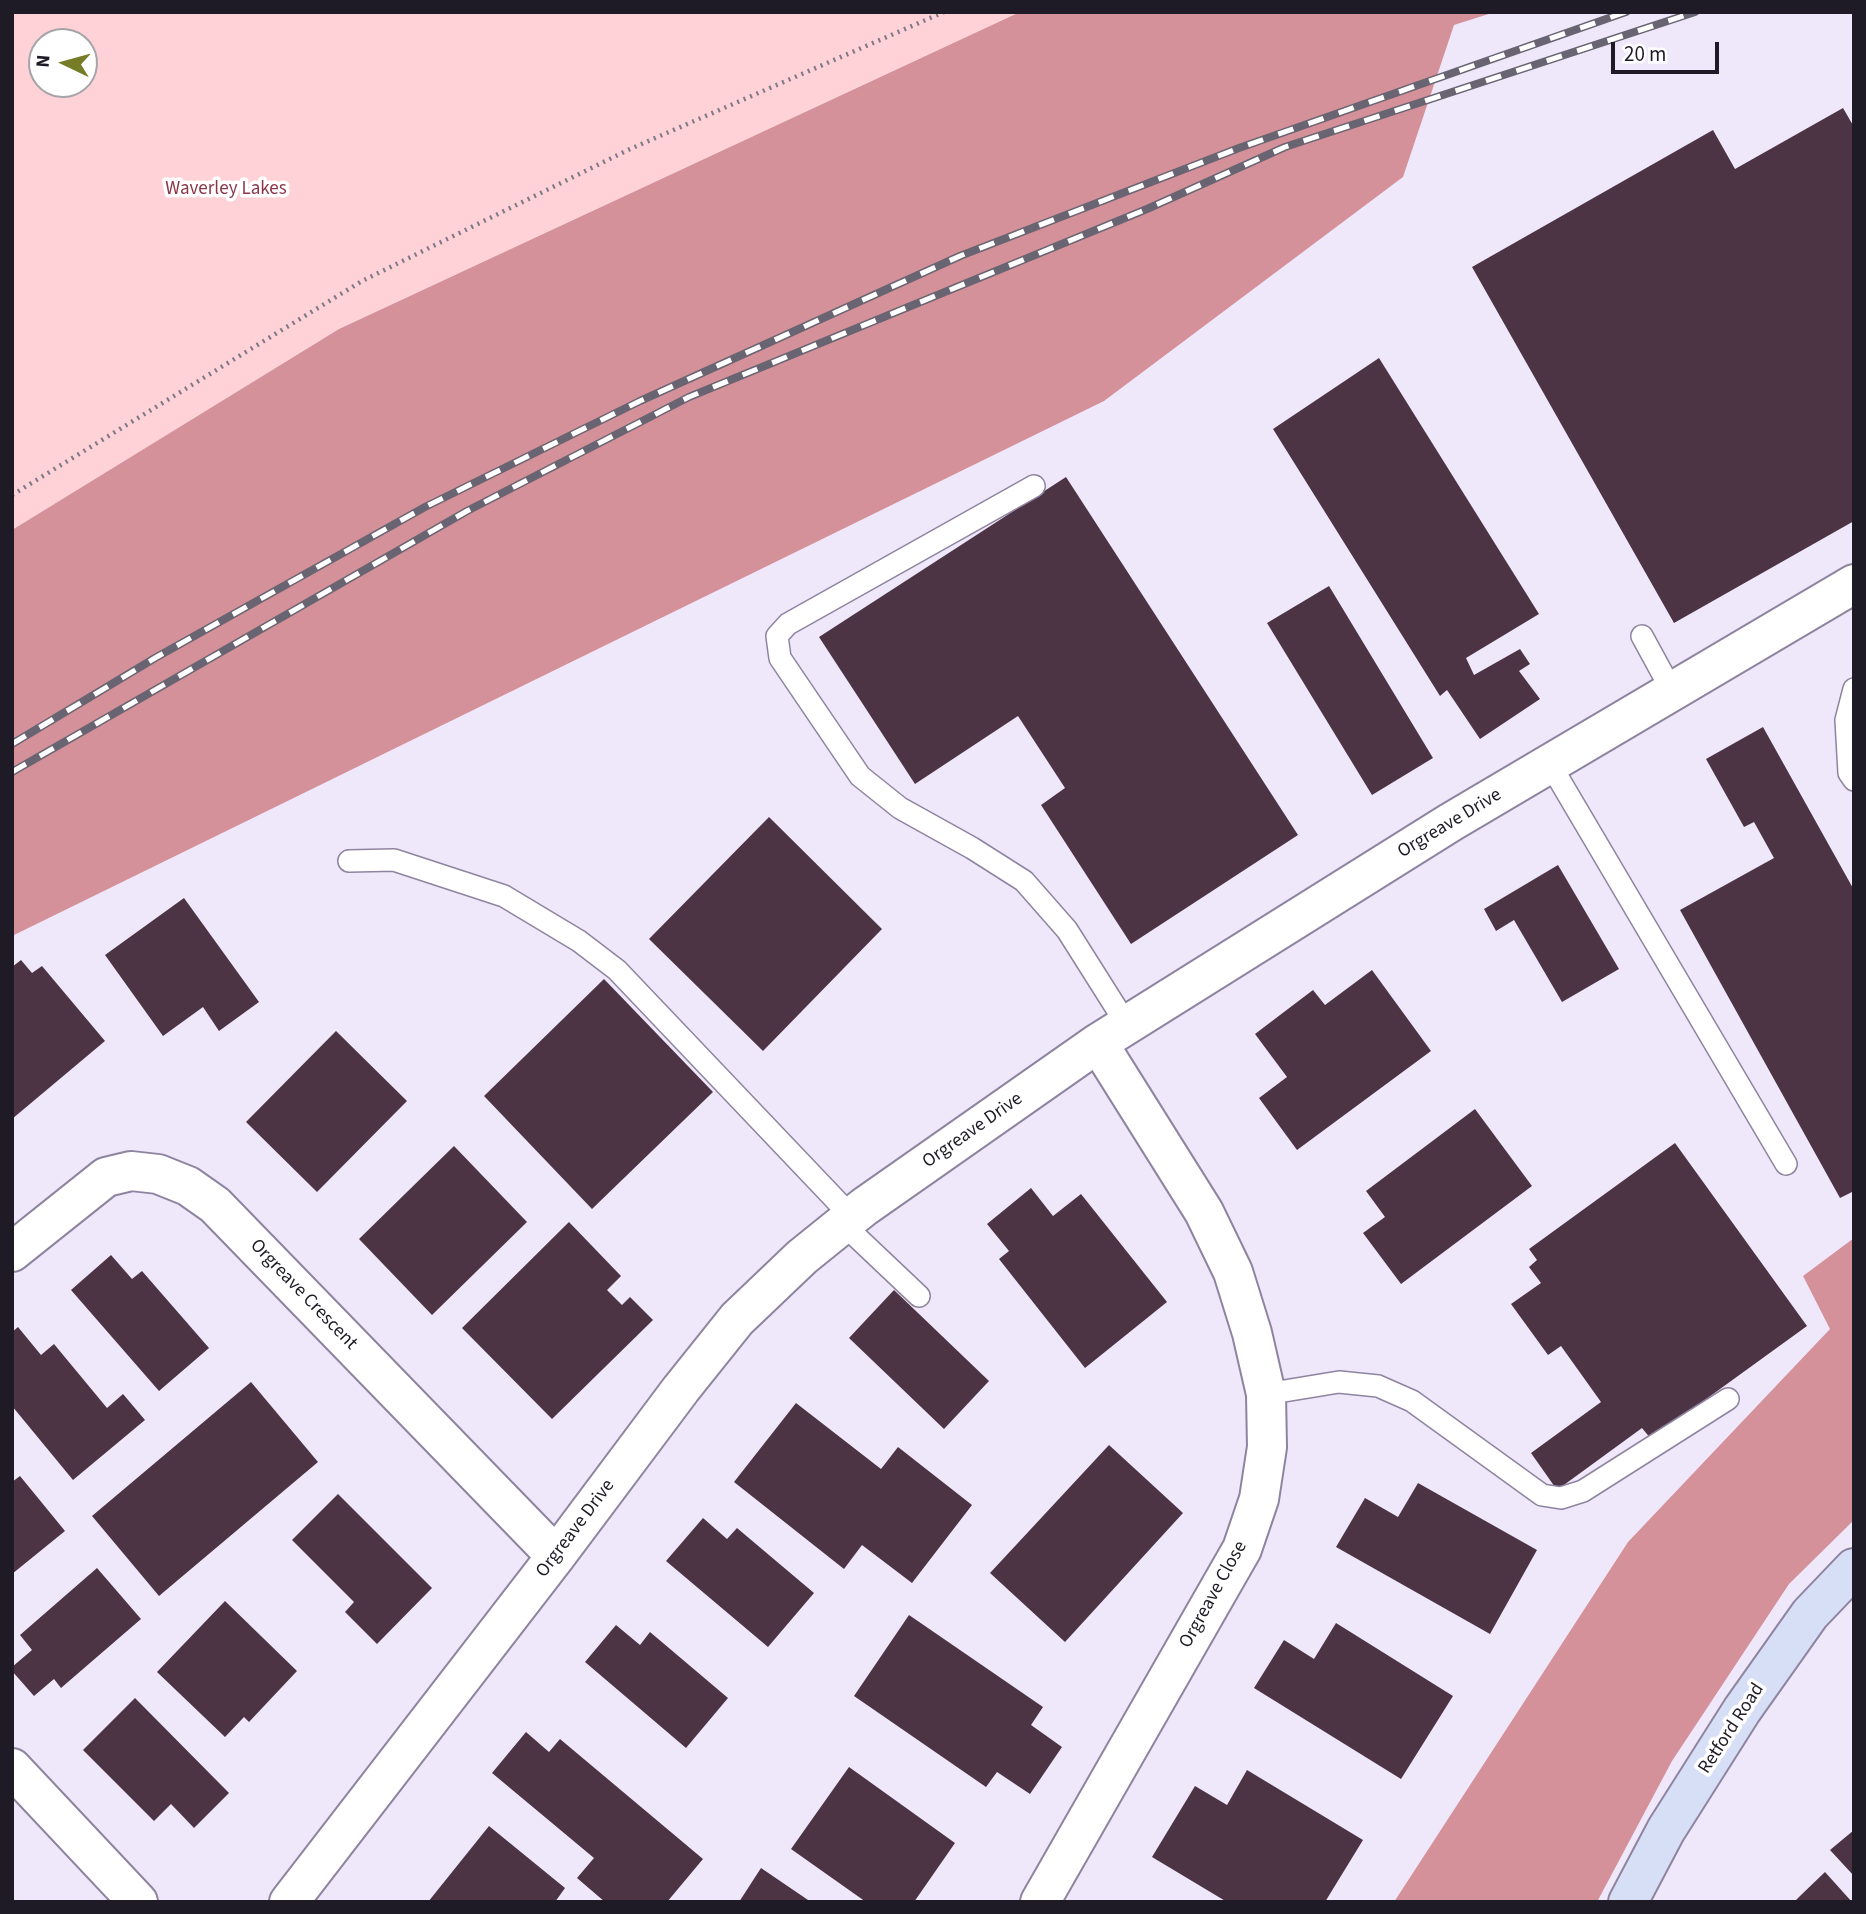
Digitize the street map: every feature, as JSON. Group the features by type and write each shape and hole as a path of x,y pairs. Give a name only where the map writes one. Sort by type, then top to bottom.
{"main road":[{"name":"Retford Road","path":"1628,1902 1666,1830 1742,1710 1810,1614 1854,1568"}],"street":[{"name":"Orgreave Drive","path":"289,1902 737,1319 802,1257 847,1220 1113,1034 1451,822 1854,584"},
{"name":"Orgreave Close","path":"1040,1902 1242,1549 1259,1499 1267,1447 1266,1394 1252,1333 1233,1272 1113,1034"},
{"name":"Orgreave Crescent","path":"12,1252 106,1177 131,1171 158,1174 188,1186 215,1205 556,1556"},
{"path":"12,1768 138,1902"}],"lane":[{"path":"1034,486 788,624 778,636 780,658 860,776 900,808 1024,880 1067,930 1113,1034"},
{"path":"1642,636 1672,691"},
{"path":"1854,689 1846,720 1849,773 1854,780"},
{"path":"1550,764 1786,1164"},
{"path":"349,860 394,860 504,896 579,941 617,970 919,1296"},
{"path":"1266,1394 1339,1382 1378,1386 1412,1401 1542,1495 1561,1498 1583,1492 1728,1399"}],"path":[{"path":"12,495 362,281 630,149 944,12"}],"green space":[{"name":"Waverley Lakes","path":"12,12 1020,12 339,329 12,530"}],"shaded area":[{"path":"1020,12 1495,12 1454,25 1403,177 1104,401 12,936 12,530 339,329"},
{"path":"1854,1238 1854,1520 1789,1584 1672,1761 1597,1902 1394,1902 1628,1542 1830,1329 1803,1276"}],"building":[{"path":"1843,108 1854,127 1854,521 1674,623 1472,267 1713,130 1735,169"},
{"path":"1379,358 1539,614 1466,658 1474,675 1520,649 1530,664 1519,671 1540,699 1480,739 1447,690 1440,696 1273,429"},
{"path":"1066,477 1298,835 1131,944 1041,805 1065,788 1018,716 915,784 819,637"},
{"path":"1329,586 1433,758 1372,795 1267,623"},
{"path":"1763,727 1854,890 1854,1191 1840,1198 1680,910 1774,858 1754,822 1744,827 1706,759"},
{"path":"769,817 882,929 763,1051 649,939"},
{"path":"1558,865 1619,969 1562,1002 1514,920 1496,931 1484,909"},
{"path":"184,898 259,1002 219,1031 203,1007 163,1036 105,955"},
{"path":"21,960 32,973 42,966 105,1041 12,1119 12,967"},
{"path":"1372,970 1431,1051 1297,1150 1259,1098 1287,1077 1255,1034 1313,990 1325,1005"},
{"path":"604,979 713,1092 592,1209 484,1096"},
{"path":"336,1031 407,1101 317,1192 246,1122"},
{"path":"1475,1109 1532,1186 1401,1284 1363,1233 1385,1217 1366,1191"},
{"path":"1675,1143 1807,1326 1651,1439 1642,1428 1557,1490 1531,1453 1601,1402 1561,1346 1548,1355 1511,1304 1541,1283 1529,1267 1537,1260 1529,1249"},
{"path":"454,1146 527,1222 432,1315 359,1239"},
{"path":"1031,1188 1053,1216 1081,1194 1167,1302 1085,1368 999,1259 1009,1251 987,1224"},
{"path":"569,1222 621,1276 607,1290 622,1305 630,1297 653,1320 552,1419 462,1328"},
{"path":"111,1255 132,1279 142,1271 209,1348 159,1391 71,1290"},
{"path":"894,1290 989,1381 944,1429 849,1338"},
{"path":"18,1327 41,1355 54,1344 107,1408 123,1394 145,1420 73,1480 12,1406 12,1332"},
{"path":"251,1382 318,1462 159,1596 92,1516"},
{"path":"796,1403 881,1469 898,1447 972,1505 912,1583 862,1545 844,1569 734,1482"},
{"path":"1109,1445 1183,1513 1065,1642 990,1573"},
{"path":"20,1476 65,1531 12,1574 12,1482"},
{"path":"1418,1483 1537,1550 1490,1634 1336,1547 1365,1498 1398,1517"},
{"path":"338,1494 432,1588 377,1644 345,1612 354,1602 292,1540"},
{"path":"703,1518 727,1539 737,1528 814,1593 768,1647 666,1561"},
{"path":"97,1568 141,1619 61,1688 54,1679 34,1696 12,1671 12,1667 32,1650 20,1635"},
{"path":"225,1601 297,1671 249,1722 244,1717 225,1737 157,1672"},
{"path":"909,1615 1043,1707 1031,1725 1062,1747 1030,1794 997,1772 986,1787 854,1696"},
{"path":"1336,1623 1453,1696 1401,1779 1254,1688 1284,1640 1314,1659"},
{"path":"616,1625 640,1645 650,1632 728,1698 686,1748 585,1662"},
{"path":"135,1698 229,1793 194,1828 171,1804 154,1821 83,1750"},
{"path":"526,1732 549,1752 560,1739 703,1859 667,1902 605,1902 577,1878 594,1858 492,1773"},
{"path":"849,1767 955,1843 914,1902 866,1902 791,1849"},
{"path":"1247,1770 1363,1840 1325,1902 1227,1902 1152,1857 1195,1786 1227,1805"},
{"path":"489,1826 565,1888 555,1902 428,1902"},
{"path":"1854,1830 1854,1876 1830,1850"},
{"path":"761,1868 811,1902 739,1902"},
{"path":"1825,1872 1852,1902 1794,1902 1800,1896"}],"railway":[{"path":"12,744 155,658 425,507 640,401 960,256 1239,148 1626,12"},
{"path":"12,772 467,511 689,397 1147,209 1285,147 1695,12"}]}
